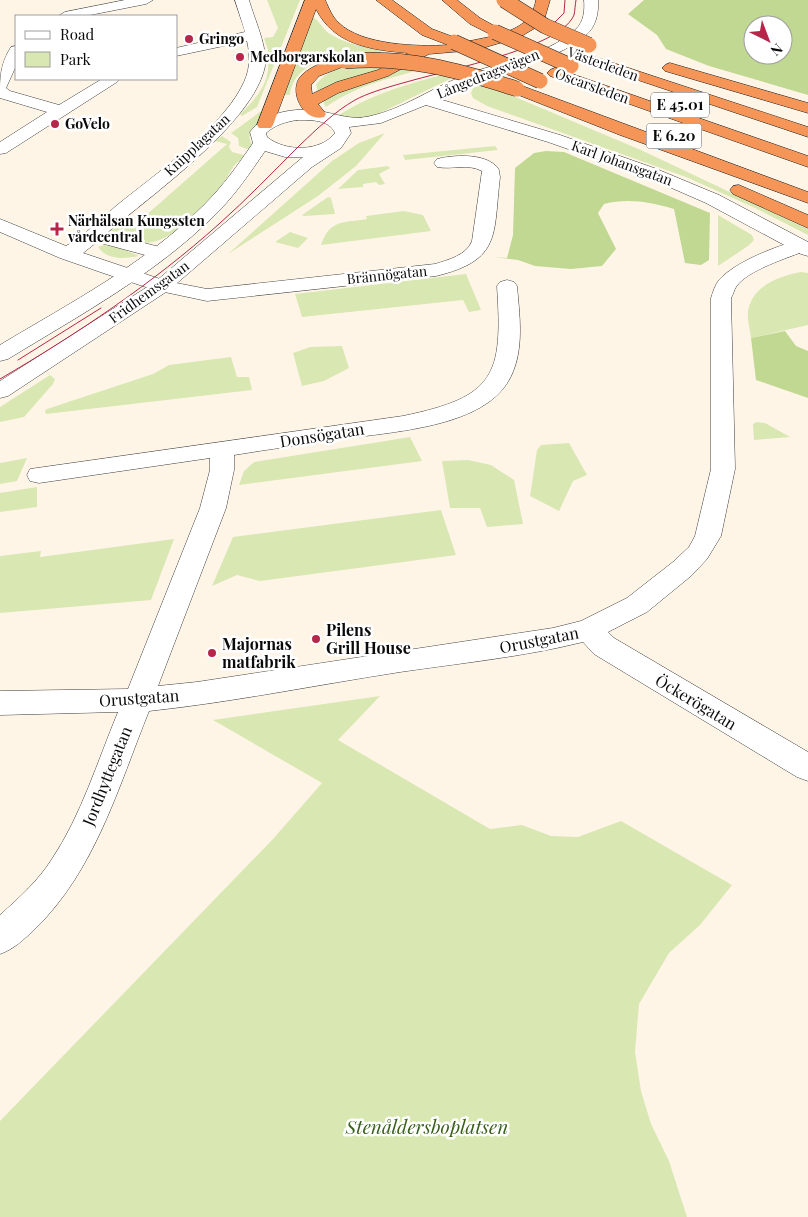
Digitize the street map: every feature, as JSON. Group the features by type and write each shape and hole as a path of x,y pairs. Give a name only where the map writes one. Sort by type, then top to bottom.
{"highway":[{"path":"264,133 312,0"},
{"path":"318,0 331,24 342,32 381,45 428,48 462,47 495,41 520,32 533,24 541,15 542,0"},
{"name":"E 6.20","path":"399,0 420,21 454,42"},
{"name":"Oscarsleden","path":"449,0 475,21 502,29 571,66 808,148"},
{"name":"Västerleden","path":"461,0 502,29 588,51 808,132"},
{"path":"504,0 517,11 588,51 617,58 808,119"},
{"path":"377,3 396,27 428,48 517,89 598,122 808,198"},
{"name":"E 6.20","path":"377,3 427,32 808,192"},
{"name":"Oscarsleden","path":"448,24 473,38 555,73 808,162"},
{"path":"329,125 317,97 326,92 384,72 428,48"},
{"path":"588,51 617,53"},
{"path":"329,125 303,96 302,90 306,78 315,72 345,60 376,58 410,60 463,72 517,89"},
{"path":"654,63 808,108"},
{"path":"598,122 805,239"}],"street":[{"path":"70,15 146,0"},
{"name":"Knipplagatan","path":"67,254 82,245 213,133 234,111 251,87 258,66 242,0"},
{"name":"Långedragsvägen","path":"329,125 385,122 466,80 562,45 587,24 592,7 591,0"},
{"path":"178,52 252,35"},
{"path":"0,86 15,52"},
{"path":"0,149 110,80"},
{"path":"0,90 4,94 60,111"},
{"name":"Karl Johansgatan","path":"421,102 522,128 680,184 805,239"},
{"path":"292,116 329,125 320,149 299,152 276,149 264,133 292,116"},
{"name":"Fridhemsgatan","path":"0,391 162,286 306,163 329,125"},
{"name":"Fridhemsgatan","path":"0,354 127,275 188,231 226,192 264,133"},
{"name":"Brännögatan","path":"162,286 183,291 212,294 436,270 451,266 469,257 481,244 491,177 490,169 482,164 468,161 443,163"},
{"path":"0,224 67,254 162,286"},
{"path":"92,235 160,253"},
{"name":"Orustgatan","path":"0,703 138,700 197,694 402,661 471,653 553,640 590,630 637,605 663,585 698,553 708,536 723,469 721,298 726,285 736,275 805,239"},
{"name":"Donsögatan","path":"39,475 428,419 468,406 481,399 493,389 502,374 508,336 506,286"},
{"name":"Jordhyttegatan","path":"0,938 39,902 64,870 86,829 213,508 222,470 222,450"},
{"name":"Öckerögatan","path":"590,630 604,646 808,768"}],"green space":[{"path":"267,0 300,0 257,107 242,116 240,114 258,95 267,77 268,50 264,38 273,37 278,28"},
{"path":"644,0 808,0 808,95 709,66 666,49 657,35 628,14"},
{"path":"313,17 333,36 353,44 381,51 381,53 354,54 325,59 302,72 294,82 290,95 283,95"},
{"path":"381,61 383,70 318,92 316,85 322,78 337,69"},
{"path":"406,67 430,67 363,87 326,107 324,104 324,101 343,91"},
{"path":"450,73 452,78 374,116 360,119 339,115 352,107 393,90"},
{"path":"482,83 641,150 808,229 808,235 755,208 686,177 487,106 473,98 471,93 473,88"},
{"path":"260,112 264,112 262,119 250,134 252,145 250,150 239,146 238,138 231,133"},
{"path":"385,133 356,166 318,196 228,254 332,161 359,143"},
{"path":"222,136 231,142 229,147 232,152 248,156 247,158 242,159 233,167 210,199 174,232 156,241 138,242 107,228 119,221 136,224 227,144 215,141"},
{"path":"495,146 498,150 405,160 403,155"},
{"path":"546,151 564,152 710,213 709,260 701,265 685,263 674,209 656,204 630,201 604,204 598,213 616,249 602,266 571,269 535,266 518,260 493,257 507,258 513,235 515,168 534,153"},
{"path":"388,166 390,168 379,174 385,184 379,185 376,182 363,184 363,187 338,189 358,170"},
{"path":"328,197 331,198 335,214 302,215"},
{"path":"404,211 423,215 431,231 321,245 333,226 344,222 367,219 366,216"},
{"path":"718,215 752,235 754,240 718,266"},
{"path":"290,232 308,238 298,248 275,242"},
{"path":"104,245 118,247 139,256 122,258 111,256 101,251 98,247"},
{"path":"801,272 808,273 808,325 751,338 748,311 755,295 768,284 784,276"},
{"path":"466,274 481,310 469,312 463,300 302,317 295,294"},
{"path":"785,331 796,346 808,351 808,398 756,380 751,338"},
{"path":"342,346 349,368 324,381 302,386 293,353 310,347"},
{"path":"231,357 237,377 249,377 252,390 46,414 45,411 153,374 169,365"},
{"path":"50,375 55,379 53,384 24,417 0,422 0,407"},
{"path":"757,422 765,423 790,437 754,440 753,424"},
{"path":"410,437 422,461 239,485 244,471 254,462"},
{"path":"569,443 587,475 573,481 559,511 530,496 537,450 541,445"},
{"path":"27,458 17,481 0,484 0,463"},
{"path":"468,460 491,465 514,480 523,524 487,527 480,508 450,508 442,461"},
{"path":"37,487 37,507 0,512 0,493"},
{"path":"441,510 456,555 260,581 237,575 212,586 233,537"},
{"path":"174,539 151,600 0,613 0,556 41,551 40,557"},
{"name":"Stenåldersboplatsen","path":"380,696 338,740 490,829 522,825 551,836 578,837 621,821 732,885 700,925 669,953 639,1004 635,1052 641,1091 651,1124 669,1161 687,1217 0,1217 0,1121 273,839 322,783 213,720"}],"tram line":[{"path":"544,33 564,13 565,0"},
{"path":"0,379 85,326 141,288 219,224 300,145 347,105 376,91 509,54 539,42 561,29 574,15 576,0"},
{"path":"18,360 101,308"}],"place":[{"name":"Gringo","path":"189,39"},
{"name":"Medborgarskolan","path":"240,57"},
{"name":"GoVelo","path":"55,124"},
{"name":"Närhälsan Kungssten vårdcentral","path":"57,229"},
{"name":"Pilens Grill House","path":"316,639"},
{"name":"Majornas matfabrik","path":"212,653"}]}
